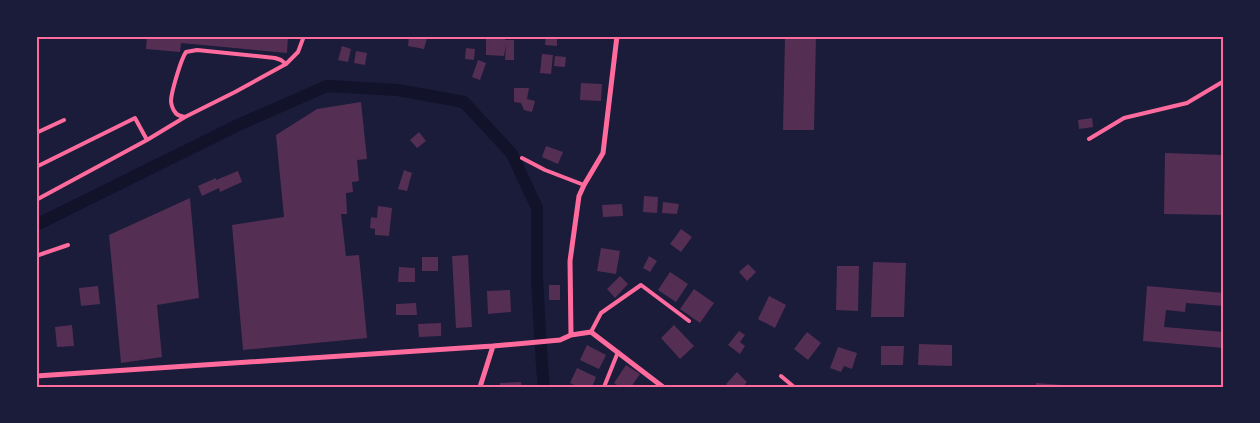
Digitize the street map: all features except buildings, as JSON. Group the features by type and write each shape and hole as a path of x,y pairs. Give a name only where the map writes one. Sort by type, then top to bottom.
{"street":[{"path":"571,335 570,261 579,196 603,153 617,36"},
{"path":"36,376 493,346 560,340 571,335 591,332 663,387"},
{"path":"480,387 493,346"}],"lane":[{"path":"36,193 38,200 185,117 286,64 298,52 304,36"},
{"path":"185,117 178,115 174,111 171,100 177,73 186,52 197,50 275,58 286,64"},
{"path":"1089,139 1124,118 1187,103 1224,81"},
{"path":"36,166 135,118 147,140"},
{"path":"36,133 64,120"},
{"path":"522,158 545,170 584,185"},
{"path":"36,256 68,245"},
{"path":"591,332 601,313 641,285 689,321"},
{"path":"604,387 618,352"},
{"path":"781,376 794,387"}],"waterway":[{"path":"36,225 238,125 327,86 398,90 464,102 512,154 537,208 537,279 544,387"}]}
